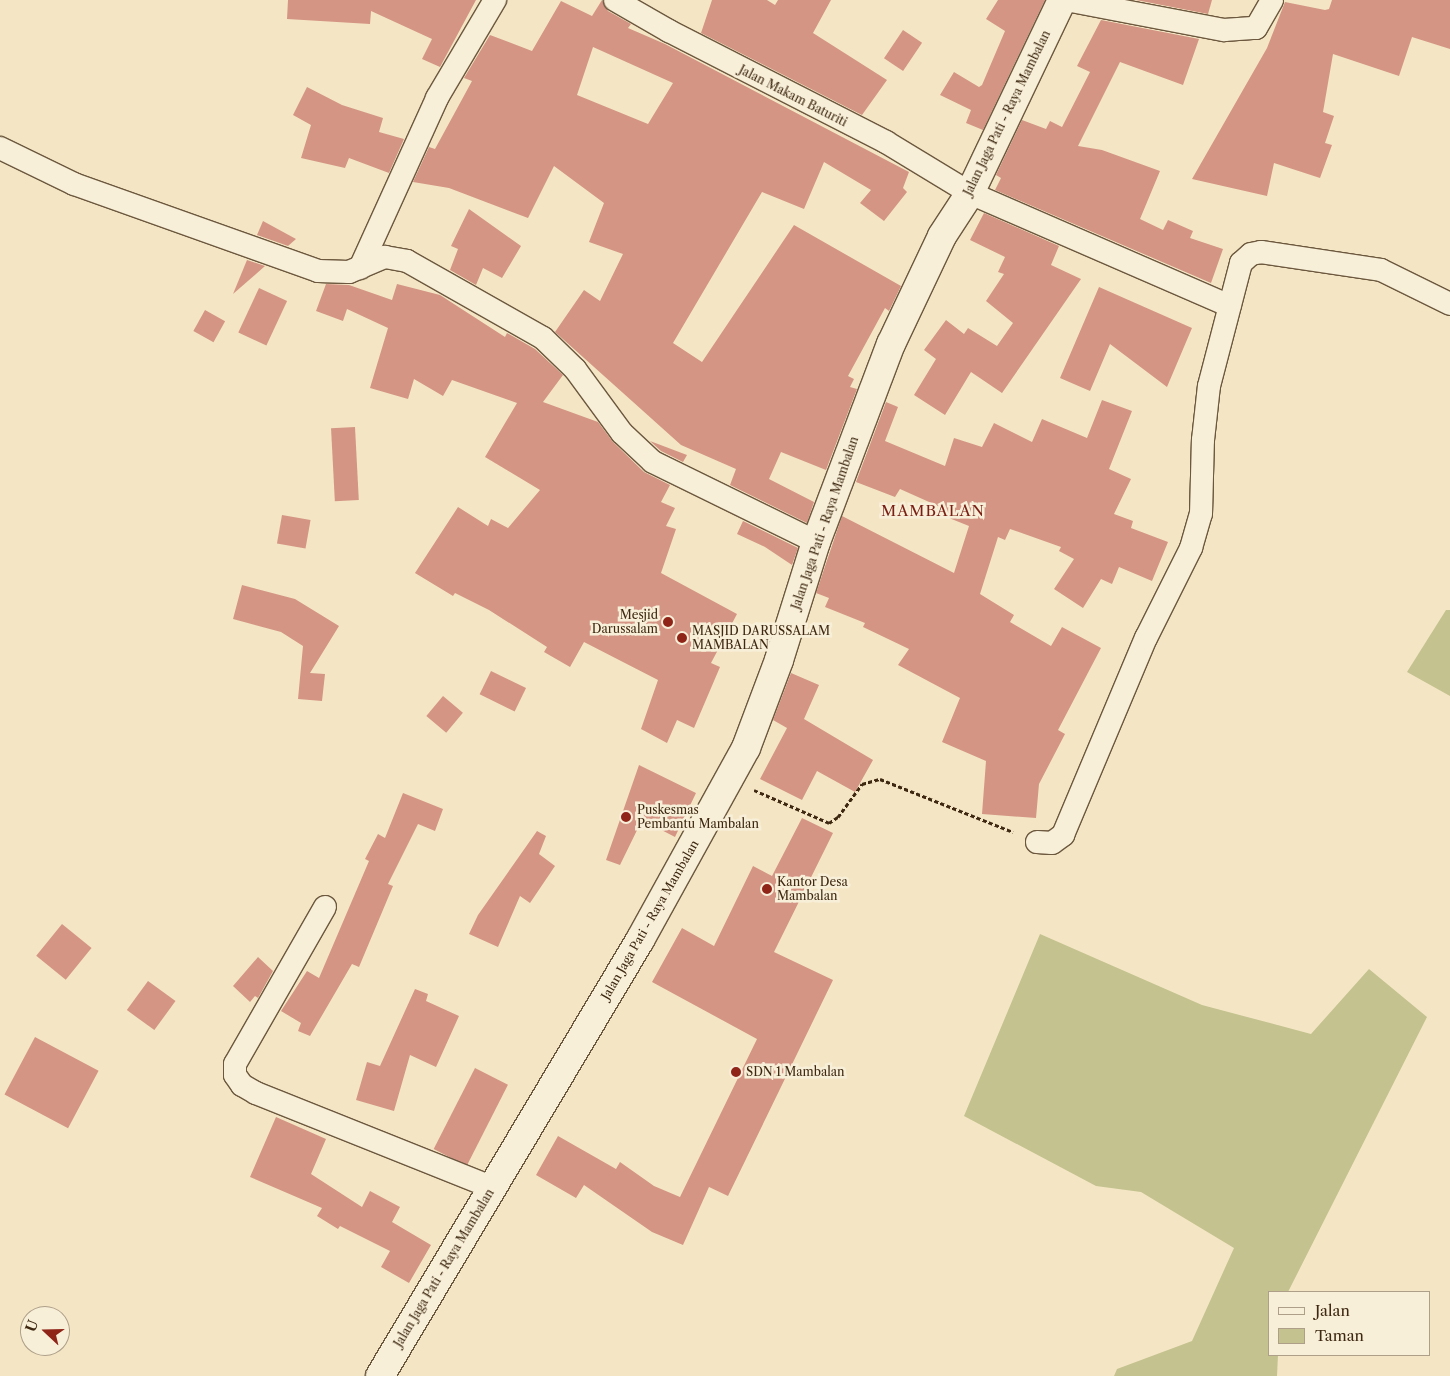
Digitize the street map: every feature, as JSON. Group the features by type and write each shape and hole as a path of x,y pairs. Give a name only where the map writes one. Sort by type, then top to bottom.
{"street":[{"path":"360,268 437,98 495,0"},
{"name":"Jalan Makam Baturiti","path":"615,0 669,32 886,142 970,193 1230,306"},
{"name":"Jalan Jaga Pati - Raya Mambalan","path":"380,1376 640,940 746,748 773,675 816,542 895,335 942,236 970,193 1062,0"},
{"path":"1066,0 1224,30 1256,28 1272,0"},
{"path":"0,148 74,184 313,270 339,274 360,268 378,258 402,259 544,338 575,369 622,434 653,462 816,542"},
{"path":"1037,842 1052,843 1063,835 1146,638 1191,548 1201,514 1206,403 1241,263 1251,254 1261,252 1381,270 1450,304"},
{"path":"325,907 235,1064 235,1075 242,1085 256,1093 493,1188"}],"path":[{"path":"730,779 826,823 838,817 862,784 870,780 885,780 1037,842"}],"green space":[{"path":"1446,610 1450,610 1450,696 1407,672"},
{"path":"1040,934 1202,1005 1311,1034 1369,969 1427,1017 1289,1291 1268,1291 1268,1356 1278,1356 1277,1376 1114,1376 1117,1369 1192,1341 1234,1248 1141,1192 1096,1186 964,1116"}],"building":[{"path":"288,0 476,0 440,67 422,59 432,39 371,11 370,24 287,19"},
{"path":"602,0 608,11 631,24 628,28 665,44 909,172 903,188 907,192 884,221 860,203 871,190 824,162 804,209 762,192 673,343 702,362 794,225 901,286 889,311 885,308 848,376 854,379 850,387 857,389 826,470 781,452 769,479 814,502 807,523 730,485 736,469 681,445 555,332 584,290 600,301 623,254 589,242 604,203 554,166 528,218 449,188 413,182 429,147 435,149 472,81 464,78 490,35 532,51 561,1 592,16","holes":["593,47 673,83 648,124 577,95"]},
{"path":"712,0 767,0 775,5 778,0 831,0 813,33 887,80 862,115 701,33"},
{"path":"998,0 1045,0 983,130 966,123 971,110 940,95 954,72 979,87 982,85 1005,31 986,19"},
{"path":"1136,0 1212,0 1208,14"},
{"path":"1332,0 1450,0 1450,49 1412,37 1399,76 1333,54 1323,112 1334,116 1325,143 1332,145 1320,178 1274,163 1267,196 1192,179 1267,48 1285,2 1325,10 1329,9"},
{"path":"1101,20 1199,39 1183,85 1120,62 1078,146 1102,150 1160,171 1140,219 1163,230 1168,220 1193,231 1190,238 1223,249 1211,283 995,190 1001,178 996,175 1022,120 1046,129 1050,121 1062,127 1090,72 1077,66"},
{"path":"903,30 922,43 903,71 884,58"},
{"path":"307,87 342,105 383,118 379,132 404,139 389,173 349,158 345,168 301,158 311,125 293,115"},
{"path":"469,209 521,246 502,278 483,268 476,285 450,270 458,249 451,246"},
{"path":"984,213 1059,246 1051,265 1081,279 1002,393 971,372 945,415 914,395 936,359 924,350 946,320 964,334 968,328 997,346 1013,323 986,301 1004,274 998,272 1005,257 970,240"},
{"path":"263,221 296,239 288,246 257,235"},
{"path":"247,260 265,266 233,294"},
{"path":"326,284 349,285 392,300 397,284 440,295 505,337 507,333 535,349 563,375 543,402 598,422 613,442 644,472 670,485 661,502 675,508 666,526 676,529 661,573 737,614 711,663 720,667 694,728 677,720 667,743 641,729 658,680 584,642 570,667 544,652 547,647 489,610 455,593 453,596 415,573 458,507 488,526 491,519 508,528 540,490 485,457 517,403 452,380 443,396 414,379 408,399 370,388 388,328 347,309 343,321 316,311"},
{"path":"1099,287 1192,328 1167,387 1110,344 1090,391 1060,378"},
{"path":"259,288 287,301 266,346 238,332"},
{"path":"205,310 225,321 213,342 193,331"},
{"path":"1102,400 1132,411 1109,469 1131,479 1114,514 1133,521 1131,528 1168,542 1152,581 1119,567 1112,584 1101,579 1083,608 1054,589 1074,559 1059,551 1061,547 1010,529 1005,540 998,537 980,594 1014,615 1010,622 1051,646 1062,627 1101,648 1058,730 1065,734 1039,784 1036,818 982,814 986,761 942,742 960,698 898,665 909,649 863,627 865,623 825,607 829,598 816,593 842,516 954,573 969,526 944,516 947,510 900,489 895,497 856,482 886,402 898,407 885,441 945,466 954,438 982,447 994,423 1032,442 1042,419 1087,438"},
{"path":"355,427 359,500 335,501 331,428"},
{"path":"650,441 687,455 683,462 661,451"},
{"path":"282,515 311,520 306,549 277,544"},
{"path":"743,521 798,548 792,565 765,547 737,534"},
{"path":"242,585 295,599 339,626 310,673 325,674 322,701 298,699 303,646 281,632 233,619"},
{"path":"491,671 526,688 515,711 480,694"},
{"path":"791,673 819,685 804,719 873,760 855,792 817,771 802,800 760,779 787,728 773,720"},
{"path":"443,696 463,713 446,733 426,716"},
{"path":"639,765 696,793 675,837 642,820 620,865 606,860"},
{"path":"403,793 443,809 435,831 418,824 388,884 393,886 359,967 352,964 310,1036 298,1031 301,1023 281,1011 307,971 319,978 369,861 365,859 378,834 385,838"},
{"path":"802,818 833,833 774,952 833,980 728,1196 709,1187 683,1245 652,1232 584,1185 576,1198 536,1175 558,1136 616,1169 620,1162 654,1186 680,1197 757,1039 652,982 682,928 714,946 753,866 772,876"},
{"path":"537,831 546,836 539,854 555,866 530,903 520,896 498,947 469,934 478,915"},
{"path":"62,924 92,948 66,980 36,956"},
{"path":"258,957 273,971 258,998 255,996 250,1002 233,986"},
{"path":"148,981 176,1001 154,1030 127,1010"},
{"path":"415,989 428,994 426,1001 459,1016 436,1067 410,1055 394,1111 356,1100 367,1062 380,1066"},
{"path":"35,1037 99,1071 68,1128 4,1094"},
{"path":"475,1068 508,1085 467,1166 434,1149"},
{"path":"276,1117 326,1139 311,1174 362,1207 370,1191 400,1207 392,1222 431,1245 409,1283 381,1267 390,1251 340,1226 338,1229 317,1216 322,1208 250,1177"}],"place":[{"name":"Mesjid Darussalam","path":"668,622"},
{"name":"MASJID DARUSSALAM MAMBALAN","path":"682,638"},
{"name":"Puskesmas Pembantu Mambalan","path":"626,817"},
{"name":"Kantor Desa Mambalan","path":"767,889"},
{"name":"SDN 1 Mambalan","path":"736,1072"}],"district":[{"name":"MAMBALAN","path":"933,511"}]}
